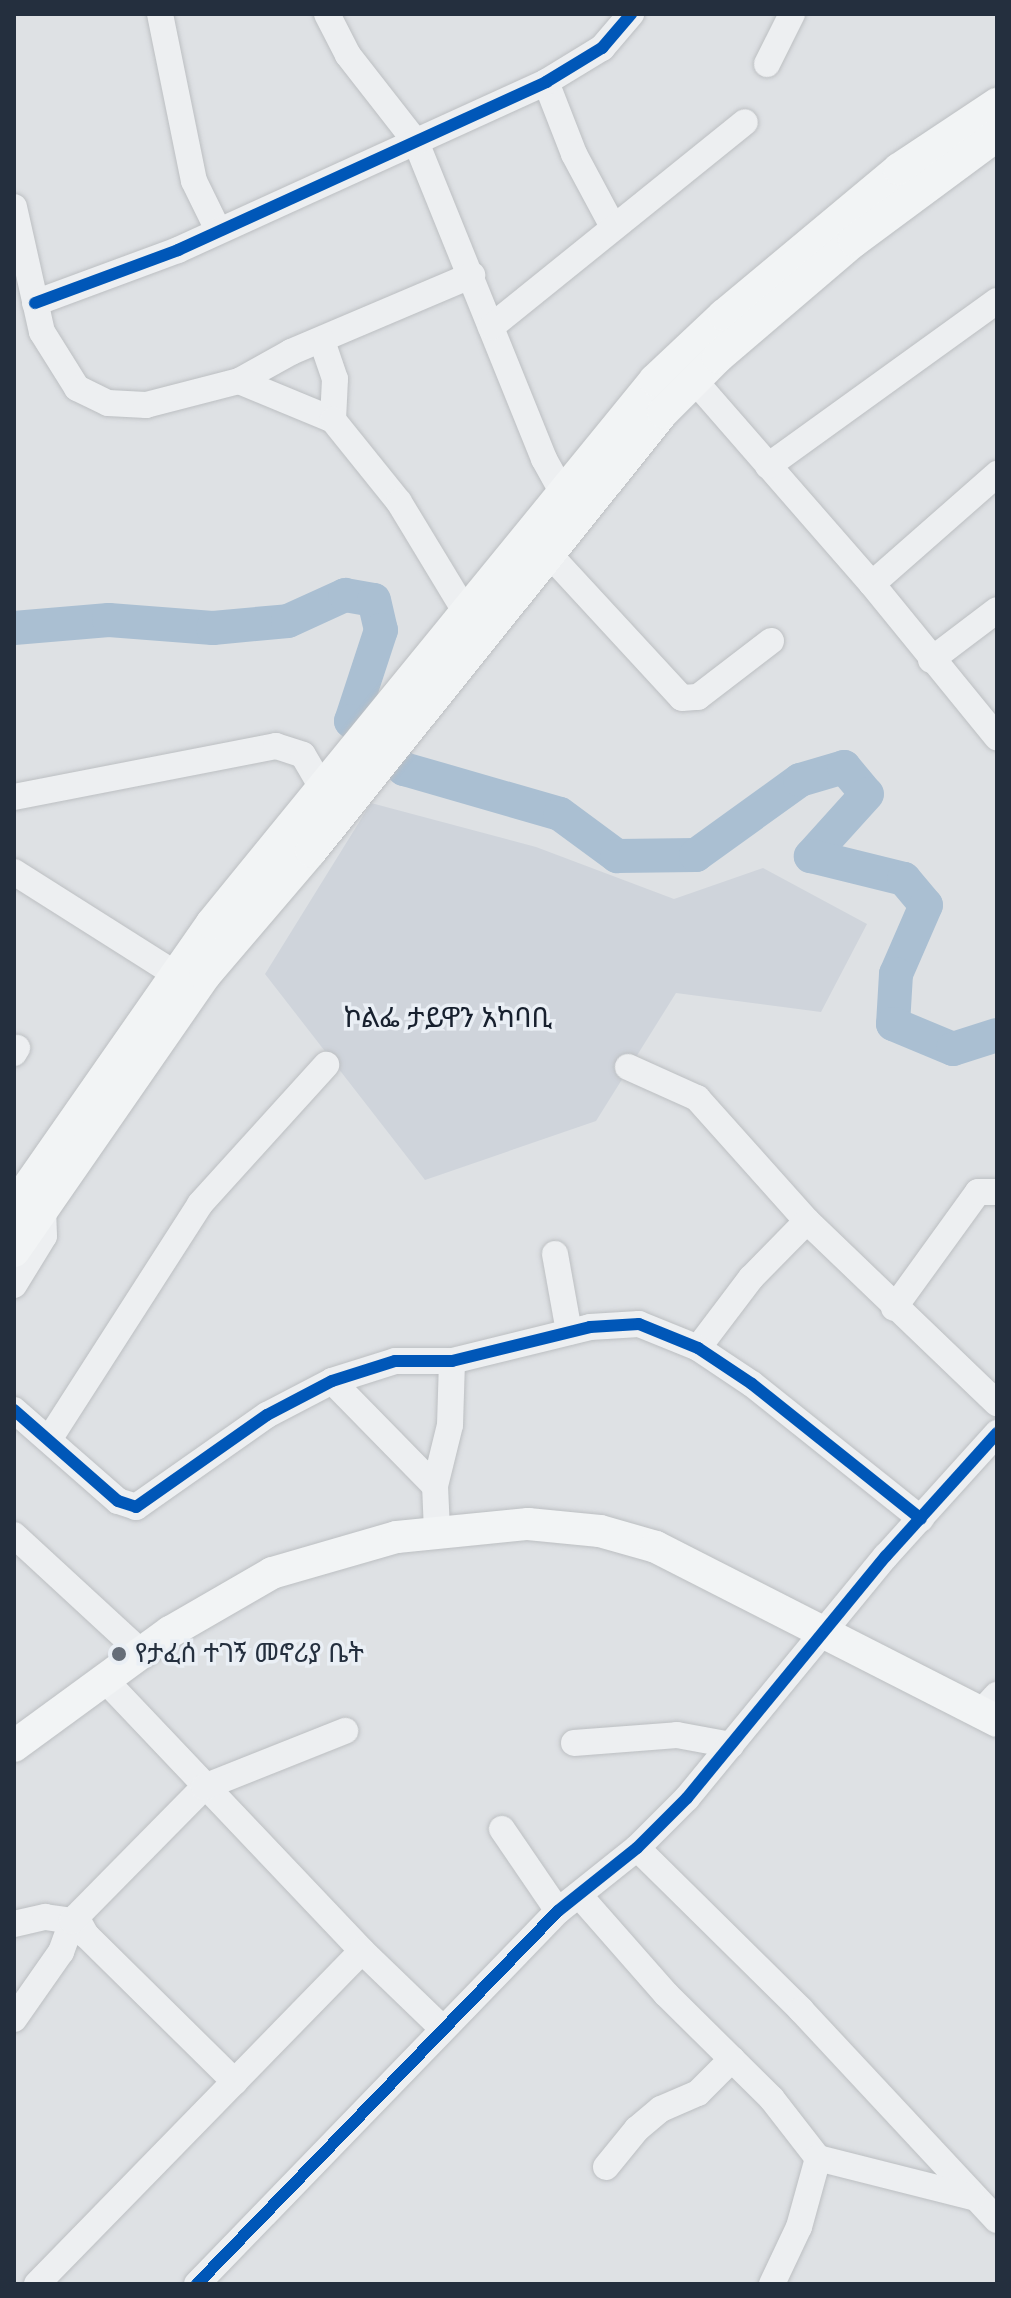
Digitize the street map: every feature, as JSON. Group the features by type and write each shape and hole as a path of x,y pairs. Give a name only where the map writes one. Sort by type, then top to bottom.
{"main road":[{"path":"29,1208 365,760 402,714 548,553 572,502 697,339 899,169 997,104"},
{"path":"402,714 465,611 694,380 854,241 997,135"},
{"path":"14,1251 29,1208 174,973 331,803"},
{"path":"14,1746 107,1682 170,1632 272,1573 350,1549 437,1531 528,1524 625,1536 710,1571 826,1633 991,1710"}],"street":[{"path":"160,14 194,181 218,230"},
{"path":"327,14 348,55 416,142 491,327 572,502"},
{"path":"35,303 139,266 546,82 602,48 631,14"},
{"path":"767,64 792,14"},
{"path":"546,82 574,154 612,225"},
{"path":"491,327 612,225 745,122"},
{"path":"14,207 42,332 63,372 95,399 146,405 239,381 472,275"},
{"path":"768,466 997,301"},
{"path":"322,341 335,379 333,420"},
{"path":"694,380 872,584 997,737"},
{"path":"239,381 333,420 399,502 465,611"},
{"path":"872,584 997,474"},
{"path":"548,553 682,698 704,694 771,641"},
{"path":"931,660 997,610"},
{"path":"14,797 276,746 303,755 331,803"},
{"path":"14,872 174,973"},
{"path":"50,1438 200,1204 326,1065"},
{"path":"628,1067 697,1098 807,1221 894,1308 997,1403"},
{"path":"894,1308 978,1192 997,1192"},
{"path":"14,1285 44,1236 29,1208"},
{"path":"698,1348 751,1278 807,1221"},
{"path":"555,1254 569,1332"},
{"path":"14,1410 50,1438 118,1501 136,1507 267,1415 332,1381 395,1361 452,1361 569,1332 639,1324 698,1348 813,1431 921,1519"},
{"path":"437,1531 435,1486 450,1425 452,1361"},
{"path":"332,1381 435,1486"},
{"path":"197,2284 441,2027 558,1911 637,1848 731,1745 997,1433"},
{"path":"14,1535 143,1654"},
{"path":"107,1682 362,1951 441,2027"},
{"path":"14,2019 61,1952 74,1919 204,1787 345,1731"},
{"path":"574,1743 677,1735 731,1745"},
{"path":"502,1829 558,1911"},
{"path":"637,1848 801,2010 972,2197 997,2220"},
{"path":"579,1895 666,1994 732,2059 818,2158 972,2197"},
{"path":"14,1924 45,1917 74,1919 86,1935 235,2082"},
{"path":"37,2284 362,1951"},
{"path":"606,2167 637,2129 661,2109 698,2093 732,2059"},
{"path":"772,2284 799,2227 818,2158"}],"shaded area":[{"path":"371,803 536,847 674,899 763,868 867,924 821,1012 676,993 596,1121 425,1180 265,974"}],"waterway":[{"path":"14,628 109,620 213,628 288,621 345,595 374,600 381,630 351,721 404,769 560,814 617,856 696,855 800,780 844,767 867,794 811,856 904,879 926,905 896,974 893,1024 953,1049 997,1035"}],"cycle path":[{"path":"35,303 178,250 546,82 602,48 631,14"},
{"path":"14,1410 118,1501 136,1507 267,1415 332,1381 395,1361 452,1361 590,1327 639,1324 698,1348 752,1384 921,1519"},
{"path":"197,2284 558,1911 637,1848 687,1798 886,1556 997,1433"}],"place":[{"name":"የታፈሰ ተገኝ መኖሪያ ቤት","path":"119,1654"}],"district":[{"name":"ኮልፌ ታይዋን አካባቢ","path":"448,1018"}]}
